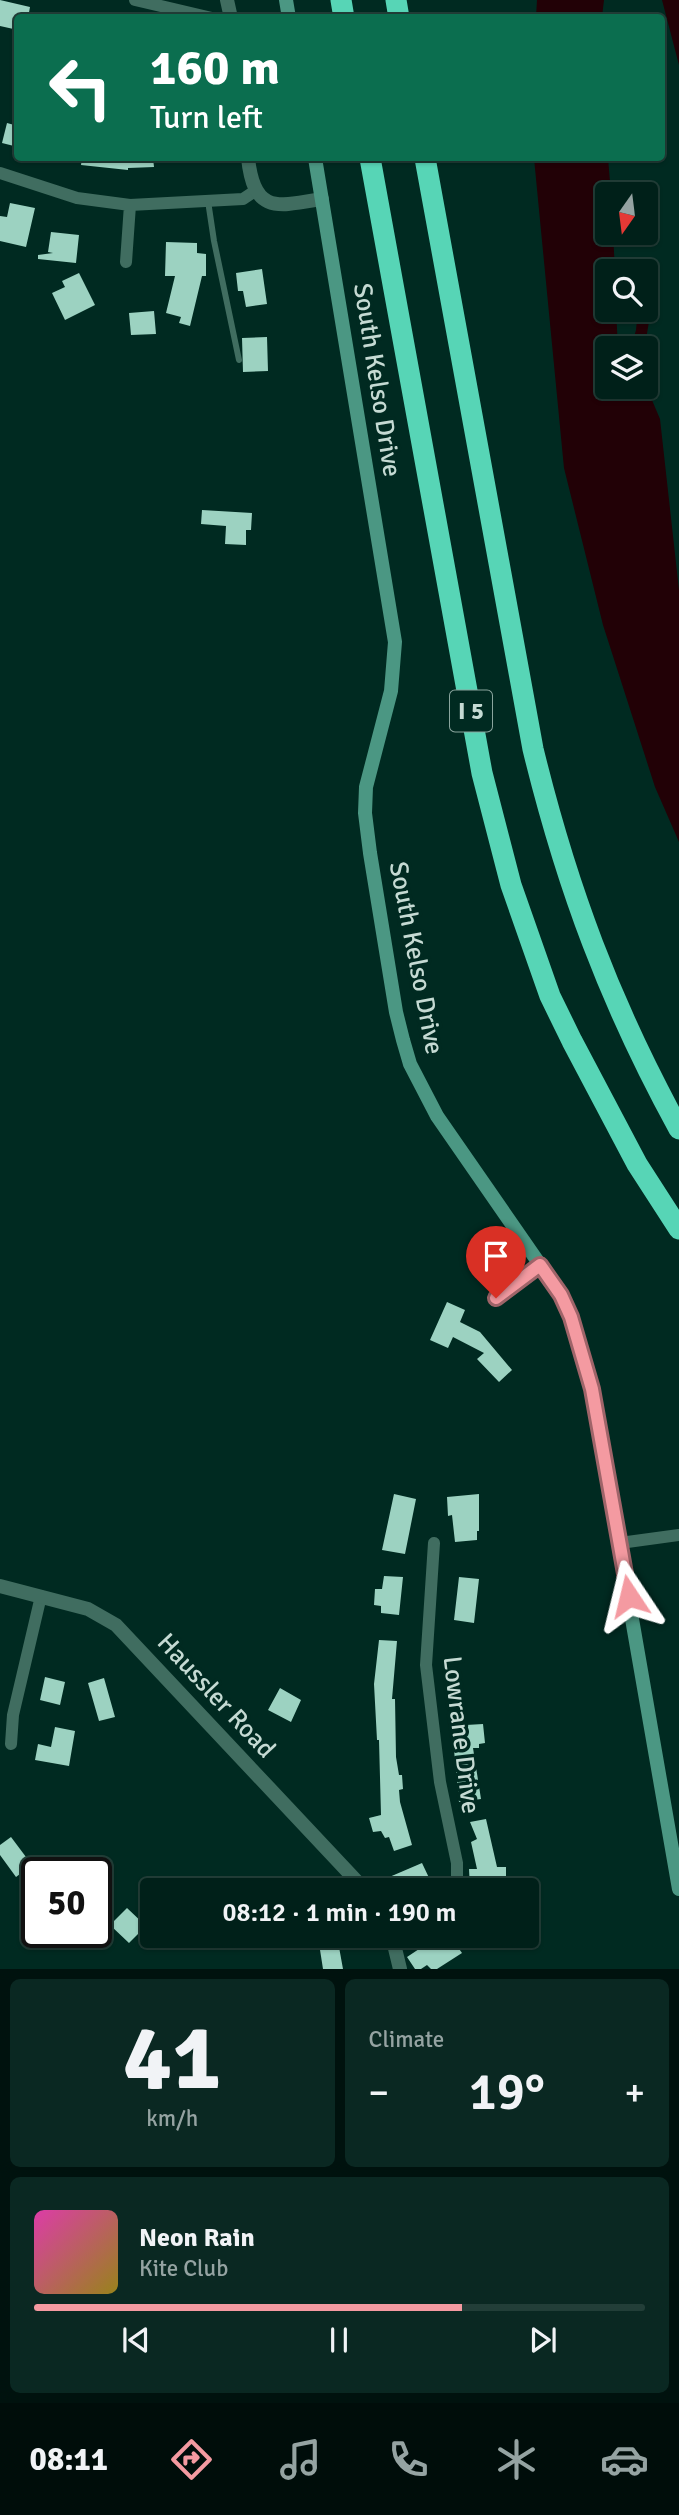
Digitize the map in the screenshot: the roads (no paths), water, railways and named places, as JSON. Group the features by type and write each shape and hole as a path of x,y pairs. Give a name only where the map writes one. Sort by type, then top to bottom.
{"highway":[{"name":"I 5","path":"371,161 480,760 511,885 546,984 572,1041 637,1164 679,1229"},
{"name":"I 5","path":"426,161 533,750 546,803 571,887 604,977 640,1058 679,1129"}],"main road":[{"name":"South Kelso Drive","path":"315,161 394,642 391,691 366,787 365,813 396,1012 410,1064 426,1096 459,1149 561,1295 571,1317 592,1389 679,1889"}],"street":[{"path":"135,0 195,14"},
{"path":"249,161 255,191 273,204 296,204 322,199"},
{"path":"0,173 77,198 130,205 243,200 255,191"},
{"path":"126,262 130,205"},
{"path":"620,1543 679,1535"},
{"name":"Lowrane Drive","path":"434,1544 426,1665 440,1782 457,1863 457,1878"},
{"name":"Haussler Road","path":"0,1586 88,1609 116,1626 354,1878"},
{"path":"11,1744 13,1716 41,1596"},
{"path":"396,1948 400,1969"}],"lane":[{"path":"208,201 239,360"},
{"path":"496,1298 540,1265"}]}
